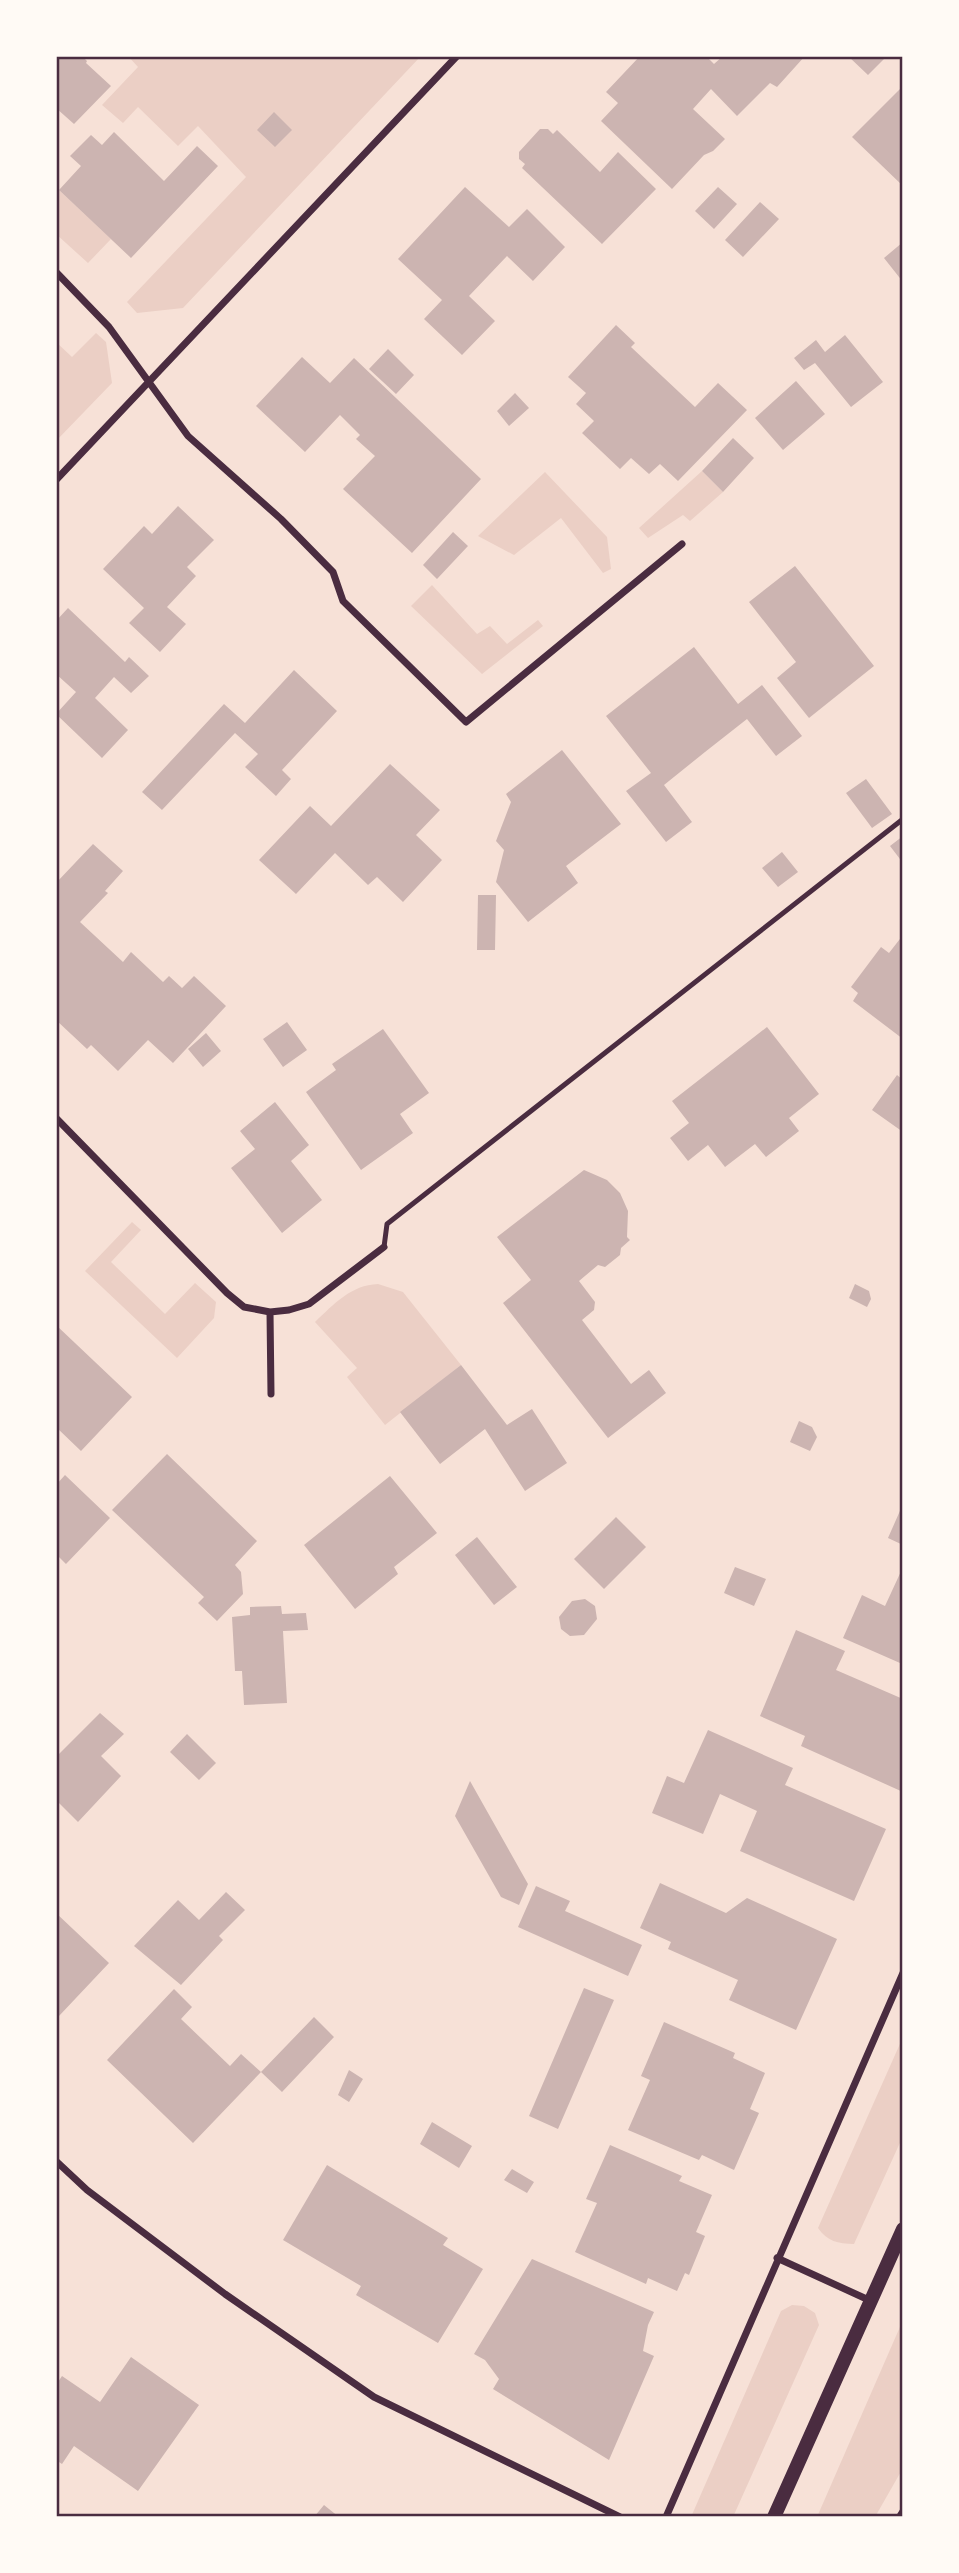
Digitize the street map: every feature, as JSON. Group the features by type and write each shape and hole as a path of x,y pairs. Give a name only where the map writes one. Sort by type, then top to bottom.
{"main road":[{"path":"774,2517 903,2229"}],"street":[{"path":"56,480 457,56"},
{"path":"56,272 109,327 188,436 281,519 333,572 343,601 466,722 682,544"},
{"path":"56,1118 227,1293 244,1307 270,1312 309,1304 384,1247"},
{"path":"270,1312 271,1394"},
{"path":"666,2517 903,1973"},
{"path":"56,2161 87,2190 225,2294 374,2397 620,2517"},
{"path":"777,2258 871,2301"}],"lane":[{"path":"384,1247 387,1224 903,819"}],"path":[{"path":"898,2517 903,2509"}],"shaded area":[{"path":"128,56 421,56 183,308 137,313 127,302 246,177 198,126 178,146 138,107 123,123 102,105 138,67"},
{"path":"59,190 111,239 88,263 56,234 56,193"},
{"path":"96,333 106,342 112,383 56,441 56,342 72,357"},
{"path":"702,471 723,492 690,521 683,515 648,538 639,528"},
{"path":"545,472 607,537 611,569 603,573 561,518 514,555 478,536"},
{"path":"432,585 477,634 490,626 507,644 538,620 543,626 482,674 411,606"},
{"path":"132,1222 141,1230 111,1262 165,1314 195,1283 216,1302 214,1318 177,1358 85,1271"},
{"path":"378,1284 403,1292 461,1365 385,1425 347,1377 357,1368 315,1322 351,1292"},
{"path":"903,2037 903,2136 854,2244 833,2241 818,2228"},
{"path":"792,2305 804,2306 815,2313 819,2325 733,2517 691,2517 781,2311"},
{"path":"903,2320 903,2468 875,2517 817,2517"}],"building":[{"path":"56,56 82,56 111,86 74,124 56,108"},
{"path":"640,56 706,56 714,64 723,56 805,56 777,87 770,83 737,116 711,89 693,109 725,139 713,151 704,155 672,189 601,121 618,103 606,92"},
{"path":"848,56 887,56 868,75"},
{"path":"903,86 903,186 852,137"},
{"path":"274,112 292,130 275,147 257,130"},
{"path":"540,129 548,129 553,134 557,130 600,172 618,152 656,189 602,244 522,168 525,164 519,159 519,152"},
{"path":"114,132 164,181 197,146 218,166 131,258 59,190 81,166 70,156 91,135 102,145"},
{"path":"465,187 509,227 527,209 565,247 533,281 507,256 469,296 495,321 462,355 424,319 442,300 398,259"},
{"path":"718,187 737,204 714,229 695,211"},
{"path":"760,202 779,219 743,257 725,240"},
{"path":"903,242 903,282 884,258"},
{"path":"616,325 635,343 631,347 695,407 718,383 747,410 678,481 660,464 649,474 631,458 620,469 582,433 594,421 576,404 586,393 568,377"},
{"path":"845,335 883,382 851,407 815,363 804,370 794,358 816,340 825,352"},
{"path":"388,349 414,375 396,394 369,369"},
{"path":"302,357 330,383 354,358 481,479 412,553 343,489 375,456 356,439 360,435 340,415 305,452 256,406"},
{"path":"796,381 825,414 783,450 755,418"},
{"path":"515,393 529,408 509,426 497,411"},
{"path":"733,438 754,458 723,492 702,471"},
{"path":"178,506 214,540 187,567 196,576 167,607 186,624 160,652 129,623 144,608 103,569 144,526 152,534"},
{"path":"453,532 468,546 437,579 423,565"},
{"path":"795,566 874,666 809,718 777,678 796,662 749,602"},
{"path":"68,608 125,662 129,657 149,676 131,693 114,677 95,698 128,730 102,758 56,714 76,692 56,674 56,621"},
{"path":"694,647 738,704 762,685 802,736 776,756 747,719 664,785 692,822 666,842 626,791 651,773 606,716"},
{"path":"294,670 337,711 282,770 291,779 276,796 245,767 258,754 235,733 162,810 142,792 224,704 245,723"},
{"path":"562,750 621,824 566,866 578,883 528,922 496,882 504,850 496,841 511,802 506,794"},
{"path":"390,764 440,810 416,835 442,860 403,902 377,877 368,885 335,853 296,894 259,860 310,806 331,826"},
{"path":"866,779 892,814 872,828 846,793"},
{"path":"903,836 903,863 890,846"},
{"path":"93,844 123,871 105,891 108,893 80,922 123,962 131,952 163,982 169,976 182,988 194,976 226,1006 173,1063 148,1040 118,1071 91,1045 87,1049 56,1020 56,883"},
{"path":"782,852 798,872 778,887 762,868"},
{"path":"478,895 496,895 495,950 477,950"},
{"path":"903,935 903,1039 853,1001 858,993 851,987 881,947 889,953"},
{"path":"287,1022 307,1050 283,1067 263,1039"},
{"path":"767,1027 819,1094 789,1118 799,1131 766,1157 755,1144 725,1167 708,1145 688,1161 670,1138 689,1123 672,1101"},
{"path":"383,1029 429,1093 400,1114 413,1133 361,1170 306,1092 336,1070 332,1064"},
{"path":"206,1033 221,1051 203,1067 188,1049"},
{"path":"897,1075 903,1080 903,1132 872,1110"},
{"path":"275,1102 309,1145 291,1161 322,1200 282,1233 231,1168 255,1149 240,1131"},
{"path":"584,1170 607,1180 620,1193 628,1211 627,1237 630,1240 621,1248 620,1255 605,1267 598,1265 579,1281 595,1302 594,1310 582,1320 631,1384 649,1370 666,1393 608,1438 503,1303 531,1280 497,1237"},
{"path":"855,1284 869,1291 871,1299 867,1307 849,1298"},
{"path":"56,1325 132,1397 81,1451 56,1427"},
{"path":"461,1365 507,1425 532,1409 567,1463 525,1491 485,1429 440,1464 400,1412"},
{"path":"799,1421 812,1427 817,1437 810,1451 790,1442"},
{"path":"167,1454 257,1541 235,1565 241,1572 243,1594 217,1621 198,1603 204,1597 112,1510"},
{"path":"65,1475 110,1518 66,1564 56,1554 56,1485"},
{"path":"390,1476 437,1533 394,1567 398,1574 355,1609 304,1545"},
{"path":"903,1504 903,1545 888,1538"},
{"path":"616,1517 646,1547 604,1589 574,1559"},
{"path":"477,1537 517,1587 494,1605 455,1555"},
{"path":"735,1567 766,1579 754,1606 724,1593"},
{"path":"903,1567 903,1655 900,1663 843,1638 862,1595 885,1606"},
{"path":"585,1599 595,1606 597,1619 584,1635 570,1636 561,1629 559,1617 572,1601"},
{"path":"281,1606 282,1614 306,1613 308,1630 283,1631 287,1703 244,1705 242,1671 235,1671 232,1617 250,1615 250,1607"},
{"path":"796,1630 845,1651 836,1670 903,1699 903,1792 801,1746 805,1736 760,1716"},
{"path":"100,1713 124,1734 101,1756 121,1776 78,1822 56,1800 56,1757"},
{"path":"708,1730 793,1768 785,1785 886,1829 854,1901 740,1851 757,1811 720,1794 703,1834 652,1813 667,1776 684,1783"},
{"path":"187,1734 216,1763 199,1780 170,1752"},
{"path":"470,1781 528,1884 519,1905 501,1897 455,1816"},
{"path":"660,1883 726,1913 747,1898 837,1939 796,2030 729,2000 738,1980 668,1949 671,1942 640,1928"},
{"path":"536,1886 570,1901 565,1911 642,1945 628,1976 518,1927"},
{"path":"226,1892 245,1910 219,1936 223,1940 181,1985 134,1946 178,1900 199,1920"},
{"path":"56,1913 109,1963 59,2016 56,2012"},
{"path":"584,1988 614,2000 558,2129 529,2116"},
{"path":"174,1989 192,2007 181,2019 230,2066 241,2054 261,2072 193,2143 107,2060"},
{"path":"314,2017 334,2037 282,2092 261,2072"},
{"path":"664,2022 735,2053 733,2058 765,2073 750,2109 759,2113 734,2170 702,2155 699,2160 628,2130 650,2080 641,2076"},
{"path":"349,2070 363,2079 349,2102 338,2095"},
{"path":"432,2122 472,2146 459,2168 420,2144"},
{"path":"610,2145 682,2176 679,2181 712,2195 696,2232 705,2236 689,2275 685,2273 677,2291 648,2278 646,2284 575,2252 597,2203 586,2199"},
{"path":"327,2165 448,2238 443,2245 483,2269 438,2343 356,2295 361,2286 283,2240"},
{"path":"512,2169 534,2182 527,2193 504,2180"},
{"path":"532,2259 654,2312 648,2325 643,2351 654,2356 609,2460 493,2389 499,2379 485,2360 474,2354"},
{"path":"131,2357 199,2405 138,2491 74,2446 62,2464 56,2460 56,2385 62,2376 100,2402"},
{"path":"324,2505 339,2517 314,2517"}]}
